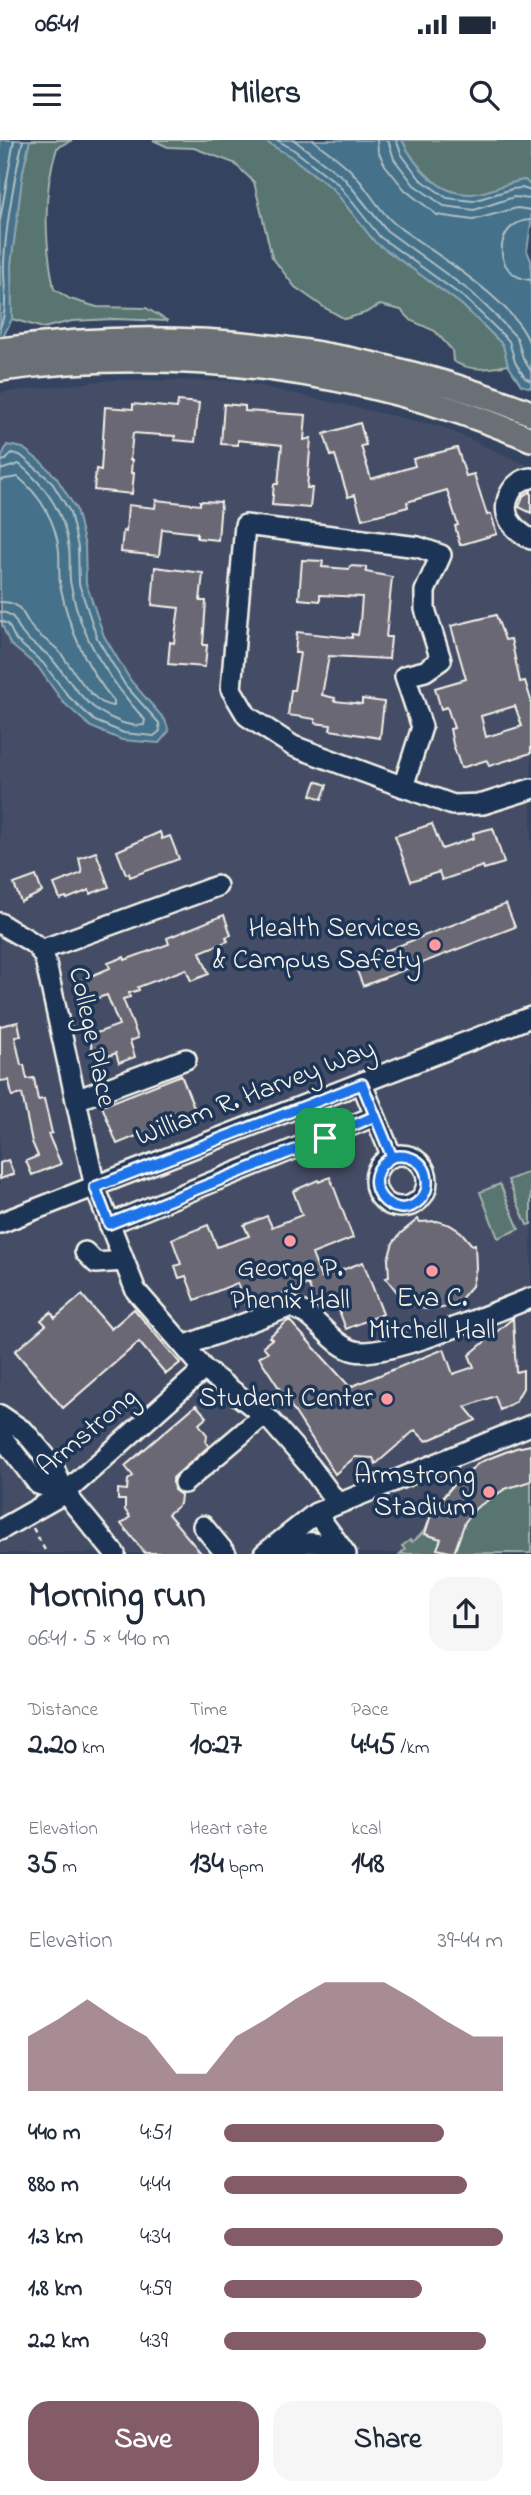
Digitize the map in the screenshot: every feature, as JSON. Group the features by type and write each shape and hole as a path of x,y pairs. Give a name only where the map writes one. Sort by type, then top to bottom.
{"main road":[{"path":"0,369 47,354 144,338 273,346 399,370 467,389 531,413"},
{"path":"0,350 274,368 416,398 471,415 531,439"}],"street":[{"path":"529,543 510,523 506,507 513,488 520,481 531,478"},
{"path":"403,787 422,727 405,676 425,671 441,660 425,609 425,591 441,555 418,547 245,525 232,689 247,716 293,746 403,787 453,805 483,804 531,789"},
{"path":"41,950 217,886"},
{"name":"College Place","path":"0,923 32,940 41,950 48,967 95,1187 136,1291 204,1369 264,1415 310,1466 337,1503"},
{"name":"William R. Harvey Way","path":"0,1223 531,1017"},
{"path":"76,1100 186,1059"},
{"path":"362,1084 392,1157"},
{"path":"109,1224 375,1116"},
{"path":"85,1252 96,1263 124,1261"},
{"path":"184,1346 289,1307 304,1312 343,1346 355,1351 384,1351 531,1298"},
{"name":"Armstrong","path":"0,1530 65,1493 204,1369"},
{"path":"0,1415 25,1432 52,1464 65,1493 115,1553"},
{"path":"184,1483 264,1415"},
{"path":"264,1553 316,1513 531,1425"},
{"path":"0,1430 2,1437 38,1484 65,1493"},
{"path":"316,1513 346,1553"},
{"path":"203,1525 226,1553"},
{"path":"286,1553 295,1546 313,1542 320,1543 331,1553"}],"path":[{"path":"32,1525 47,1553"}],"shaded area":[{"path":"112,380 237,381 442,427 531,467 531,1553 0,1553 0,588 2,625 10,644 38,667 64,702 165,720 131,681 104,636 86,583 85,546 76,509 56,477 23,448 2,456 0,479 0,393"}],"green space":[{"path":"30,140 72,140 57,148 49,183 46,218 54,289 70,299 97,307 146,308 168,321 72,321 43,328 12,319 11,264 23,171"},
{"path":"153,140 263,140 290,156 333,189 375,242 461,304 503,345 508,365 480,369 453,361 452,350 435,331 412,321 401,310 380,305 345,319 325,308 295,287 272,257 254,182 234,163 194,148 168,147"},
{"path":"402,140 531,140 531,186 525,180 472,194 449,190 421,169"},
{"path":"529,1172 531,1224 527,1225 508,1180"},
{"path":"500,1184 519,1229 498,1238 480,1192"},
{"name":"Armstrong Stadium","path":"531,1445 531,1553 400,1554 405,1549 402,1546 422,1533 439,1502 457,1480 491,1457"}],"water":[{"path":"0,140 30,140 23,171 11,264 12,319 0,343"},
{"path":"263,140 402,140 414,160 430,178 449,190 460,193 479,193 525,180 531,186 531,223 527,251 531,260 531,388 521,385 508,365 503,345 461,304 375,242 333,189 290,156"},
{"path":"7,445 23,448 42,463 56,477 76,509 85,546 86,583 104,636 131,681 165,720 169,731 159,743 122,740 91,727 63,702 38,667 10,644 2,625 0,588 0,479 2,456"}],"building":[{"path":"178,401 199,403 195,442 174,440 175,436 133,433 130,460 131,473 134,473 132,494 94,490 96,469 101,470 105,407 133,409 133,404 177,408"},
{"path":"224,404 245,406 245,411 306,415 304,440 311,438 307,488 312,488 310,508 272,505 274,484 278,484 282,445 238,440 238,445 221,444"},
{"path":"360,423 366,445 361,446 371,479 415,466 413,459 457,448 466,476 474,474 487,515 491,514 497,534 460,545 455,526 458,525 447,490 407,502 408,507 362,519 355,495 348,497 335,455 331,456 324,434"},
{"path":"531,491 531,513 519,507 523,496"},
{"path":"156,500 200,505 200,501 221,502 218,540 197,538 197,533 162,529 159,556 121,552 128,505 155,508"},
{"path":"302,560 323,561 322,567 366,567 366,572 392,577 386,637 391,637 389,659 329,656 322,695 335,698 334,701 362,704 362,699 384,702 380,738 330,730 331,725 315,723 315,719 288,715 300,653 295,653 297,632 352,638 352,634 358,635 360,622 362,597 320,595 320,601 299,599"},
{"path":"155,567 203,573 200,601 206,601 203,645 207,645 205,667 168,664 170,642 174,643 179,608 152,605"},
{"path":"496,615 505,640 511,639 520,682 525,681 531,700 531,753 489,766 487,760 461,768 450,729 454,728 447,707 441,709 435,688 466,679 451,626","holes":["515,706 522,726 486,737 481,716"]},
{"path":"316,781 327,785 322,799 311,795"},
{"path":"432,824 442,849 474,838 473,833 493,828 504,863 484,869 483,866 442,880 439,872 411,881 395,836"},
{"path":"160,832 162,839 170,836 179,859 130,877 129,873 126,874 117,851"},
{"path":"96,852 109,887 90,894 89,890 60,899 54,884 82,873 79,858"},
{"path":"36,876 42,892 21,902 14,884"},
{"name":"Health Services & Campus Safety","path":"506,904 515,927 363,986 354,963"},
{"path":"224,915 231,935 226,937 228,941 200,952 209,974 191,981 186,969 129,993 130,997 123,999 138,1038 130,1041 135,1057 119,1063 116,1053 97,1060 88,1036 119,1025 107,995 95,999 93,995 80,1001 74,986 80,984 79,981 110,968 108,963 124,957 125,960 169,944 167,938"},
{"path":"18,1022 21,1036 15,1037 21,1065 24,1065 27,1079 34,1078 38,1100 44,1099 52,1133 48,1134 61,1164 32,1175 26,1161 38,1156 32,1142 22,1094 12,1096 9,1080 0,1081 0,1026"},
{"path":"181,1075 196,1112 166,1124 170,1133 150,1141 146,1132 117,1144 102,1106"},
{"path":"8,1160 14,1174 0,1179 0,1163"},
{"name":"George P. Phenix Hall","path":"330,1177 353,1238 312,1254 321,1278 363,1262 383,1314 346,1329 337,1305 322,1311 317,1307 308,1284 247,1308 237,1283 195,1300 186,1276 179,1278 175,1266 181,1264 172,1239 208,1225 217,1247 249,1236 244,1225 267,1216 272,1227 302,1215 293,1191"},
{"name":"Eva C. Mitchell Hall","path":"418,1219 420,1222 437,1221 450,1225 461,1232 472,1245 475,1244 476,1268 472,1286 460,1300 443,1308 425,1309 412,1305 401,1297 386,1278 389,1277 388,1259 393,1243"},
{"path":"82,1295 111,1329 134,1309 180,1363 166,1374 139,1342 63,1408 15,1351 46,1325 41,1320 51,1312 55,1318"},
{"name":"Student Center","path":"513,1318 516,1372 523,1370 523,1388 515,1402 500,1410 495,1396 465,1407 476,1420 426,1441 415,1430 376,1464 373,1458 355,1457 335,1474 259,1357 268,1352 263,1346 272,1339 269,1337 289,1320 350,1387 444,1349 453,1374 474,1367 469,1355"},
{"path":"196,1405 207,1417 199,1424 207,1435 206,1443 209,1446 173,1478 174,1490 181,1495 180,1504 168,1514 201,1553 145,1553 121,1524 130,1517 125,1510 125,1500 118,1500 118,1489 127,1490 128,1480 133,1476 125,1466"},
{"path":"531,1445 531,1481 505,1489 476,1508 465,1522 454,1553 437,1549 441,1539 425,1534 430,1518 454,1484 480,1462"}],"place":[{"name":"Health Services & Campus Safety","path":"435,945"},
{"name":"George P. Phenix Hall","path":"290,1241"},
{"name":"Eva C. Mitchell Hall","path":"432,1271"},
{"name":"Student Center","path":"387,1399"},
{"name":"Armstrong Stadium","path":"489,1492"}],"route":[{"path":"325,1138 109,1224 95,1187 362,1084 392,1157 407,1156 421,1164 427,1178 425,1193 414,1204 400,1208 386,1203 380,1197 375,1182 376,1174 379,1167 392,1157 375,1116 325,1138"}]}
